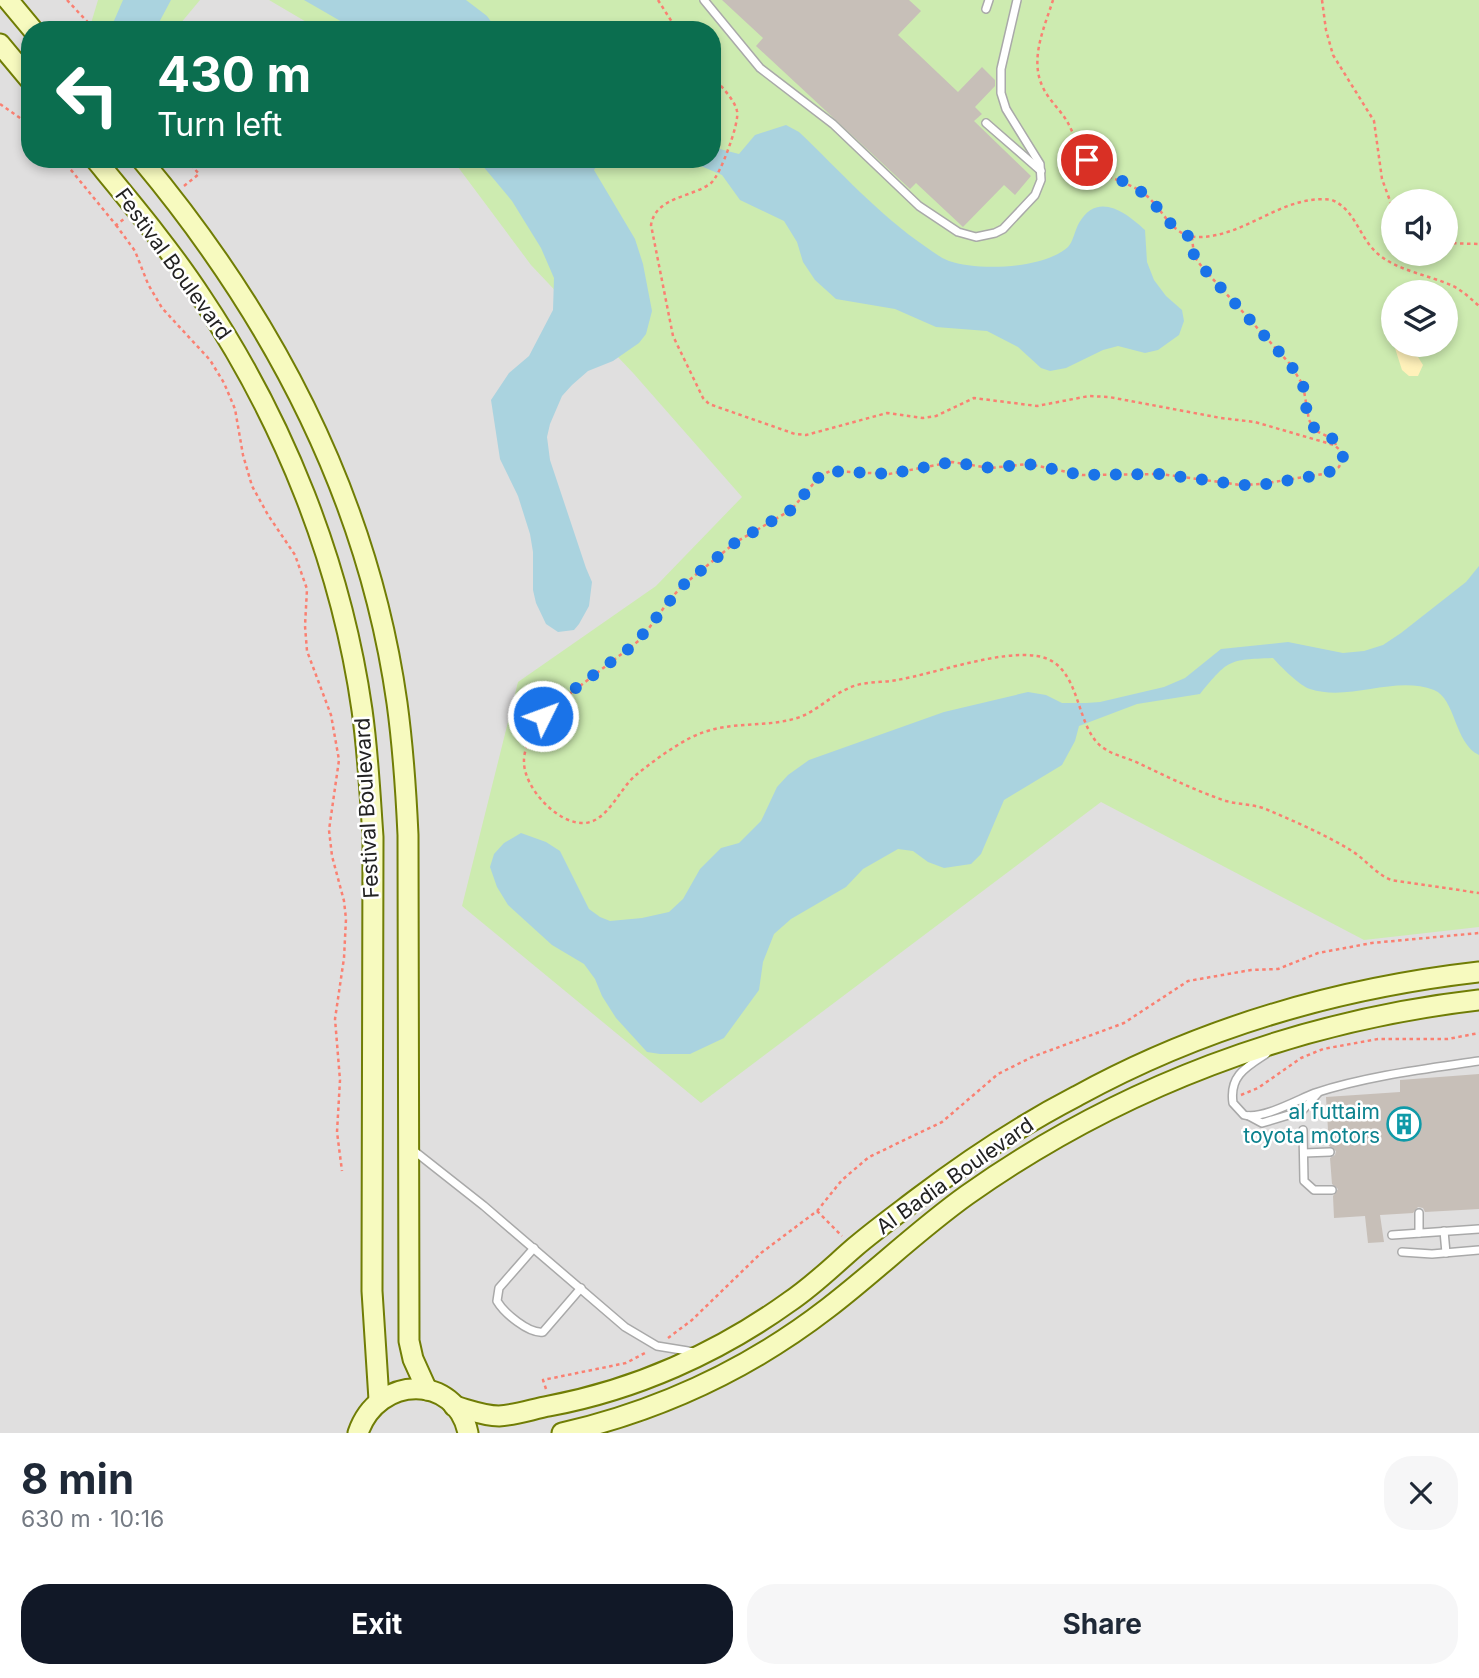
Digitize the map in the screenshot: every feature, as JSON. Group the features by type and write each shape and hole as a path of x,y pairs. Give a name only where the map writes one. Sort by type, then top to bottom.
{"main road":[{"path":"8,0 26,21"},
{"path":"0,44 21,69"},
{"name":"Festival Boulevard","path":"102,168 201,296 266,406 293,464 316,524 351,647 362,709 373,837 372,1279 379,1400"},
{"name":"Festival Boulevard","path":"149,168 224,266 261,323 293,382 347,505 368,569 384,635 401,741 408,835 409,1341 412,1359 427,1390"},
{"name":"Al Badia Boulevard","path":"454,1406 500,1416 577,1402 640,1381 705,1352 787,1304 936,1184 995,1143 1079,1094 1211,1035 1304,1005 1398,983 1479,971"},
{"name":"Al Badia Boulevard","path":"562,1433 648,1408 742,1365 820,1314 933,1220 1034,1151 1106,1111 1180,1077 1296,1036 1375,1016 1479,1000"},
{"path":"358,1433 369,1409 379,1400 402,1390 427,1390 446,1399 461,1416 468,1433"}],"lane":[{"path":"704,0 760,68 833,124 919,206 958,232 976,237 1003,229 1035,195 1041,180 1042,172 1036,157 1006,109 1001,93 1001,69 1017,0"},
{"path":"986,9 989,0"},
{"path":"986,123 1042,172"},
{"path":"1296,1036 1240,1071 1234,1082 1233,1099 1239,1112 1256,1122 1264,1123 1300,1112 1318,1092"},
{"path":"1249,1116 1318,1092 1401,1073 1479,1060"},
{"path":"1303,1130 1304,1181 1314,1190 1332,1190"},
{"path":"409,1147 534,1248 625,1327 657,1346 678,1351 705,1352"},
{"path":"1304,1153 1330,1152"},
{"path":"1419,1213 1419,1233"},
{"path":"1392,1235 1479,1229"},
{"path":"1444,1231 1446,1253"},
{"path":"534,1248 497,1292 497,1301 502,1308 533,1332 544,1332 581,1289"},
{"path":"1402,1252 1446,1253 1479,1250"}],"path":[{"path":"67,0 88,21"},
{"path":"658,0 671,21"},
{"path":"1053,0 1043,26 1037,56 1045,92 1068,122 1093,167 1143,192 1175,229 1192,237 1223,234 1297,203 1332,200 1349,212 1368,244 1379,255 1392,263 1455,287 1479,306"},
{"path":"1322,0 1333,55 1374,121 1386,189"},
{"path":"721,87 738,113 738,122 721,165"},
{"path":"0,104 21,119"},
{"path":"69,168 135,251 148,284 162,307 209,360 224,383 235,409 243,455 253,486 268,515 295,555 307,589 307,652 331,715 339,760 329,830 346,919 344,958 335,1019 340,1080 338,1132 342,1171"},
{"path":"172,195 199,174 194,168"},
{"path":"720,168 708,185 659,208 651,225 673,336 703,398 709,404 795,434 806,435 818,434 882,414 923,418 936,416 974,398 1037,406 1070,398 1099,396 1255,422 1337,447"},
{"path":"116,225 136,209"},
{"path":"1192,237 1194,256 1290,364 1303,385 1308,420 1316,430 1334,439 1342,453 1339,467 1333,472 1261,485 1231,485 1161,474 1082,475 1028,464 990,468 960,462 889,474 836,470 825,473 791,510 736,542 682,586 634,645 550,709 538,724 529,743 524,767 540,798 550,809 560,817 583,823 601,816 637,774 689,738 703,732 732,725 793,719 856,685 899,680 1005,656 1023,655 1045,658 1057,664 1077,696 1090,730 1107,751 1227,802 1269,810 1354,852 1379,874 1391,880 1479,893"},
{"path":"1458,243 1479,244"},
{"path":"543,1380 626,1363 657,1346 692,1320 761,1253 817,1211 842,1180 869,1157 942,1122 998,1074 1032,1057 1125,1023 1188,981 1251,970 1278,969 1318,953 1372,943 1479,933"},
{"path":"1233,1099 1253,1091 1301,1058 1323,1049 1378,1039 1448,1039 1479,1033"},
{"path":"817,1211 854,1248"}],"shaded area":[{"path":"0,0 1479,0 1479,1433 0,1433"}],"green space":[{"path":"98,0 200,0 182,21 92,21"},
{"path":"269,0 1479,0 1479,927 1364,940 1101,802 701,1103 462,906 518,682 656,586 742,497 634,374 531,265 459,168 721,168 721,21 305,21"}],"sand":[{"path":"1398,357 1418,357 1423,365 1418,376 1409,376 1402,370"}],"water":[{"path":"123,0 171,0 160,21 114,21"},
{"path":"304,0 466,0 491,21 340,21"},
{"path":"786,125 799,132 876,207 934,253 946,260 976,266 1010,266 1043,260 1070,245 1086,213 1103,206 1112,208 1121,211 1145,230 1147,262 1154,280 1166,296 1182,310 1184,321 1179,335 1158,350 1145,353 1118,346 1103,350 1066,368 1050,371 1041,368 1018,347 987,331 936,327 895,309 836,299 815,280 803,262 797,242 784,221 740,200 722,175 706,168 721,168 721,149 739,154 755,135"},
{"path":"484,168 595,168 635,239 652,311 646,334 639,343 613,361 588,371 572,385 562,396 550,424 547,437 550,460 592,582 589,606 574,630 558,632 546,624 536,603 530,534 518,496 500,459 491,400 509,373 529,356 553,310 554,278 541,248 512,201"},
{"path":"1479,566 1479,755 1465,741 1447,702 1434,690 1403,685 1341,693 1325,692 1301,684 1273,658 1230,664 1217,674 1200,694 1137,704 1079,726 1075,741 1062,765 1004,800 981,854 971,864 944,868 928,862 913,851 898,849 863,869 846,887 791,919 774,934 763,962 759,990 724,1038 690,1054 647,1052 616,1018 584,964 552,945 508,905 497,887 490,867 494,854 504,843 521,833 546,842 560,851 589,909 600,917 610,921 669,912 683,899 700,869 721,848 739,843 761,821 777,787 809,760 944,712 1028,692 1046,695 1062,703 1086,703 1164,687 1185,678 1221,649 1288,642 1343,653 1364,651 1383,645 1401,633 1466,582"}],"building":[{"path":"722,0 909,0 921,11 898,35 958,92 982,67 995,80 995,86 975,107 982,114 974,121 1031,176 1015,195 1004,185 963,227 916,183 910,189 756,46 763,38"},
{"name":"al futtaim toyota motors","path":"1479,1074 1479,1209 1425,1212 1418,1207 1413,1213 1380,1215 1384,1242 1368,1243 1365,1216 1334,1218 1333,1196 1338,1189 1332,1184 1330,1158 1336,1151 1329,1146 1326,1097 1400,1092 1400,1080"}],"place":[{"name":"al futtaim toyota motors","path":"1404,1124"}],"route":[{"path":"543,716 557,702 634,645 649,630 682,586 736,542 791,510 819,477 830,471 889,474 952,462 990,468 1028,464 1076,475 1161,474 1231,485 1261,485 1325,474 1339,467 1343,457 1335,440 1321,434 1308,420 1300,379 1275,346 1202,267 1194,256 1192,237 1175,229 1143,192 1101,172 1087,160"}]}
